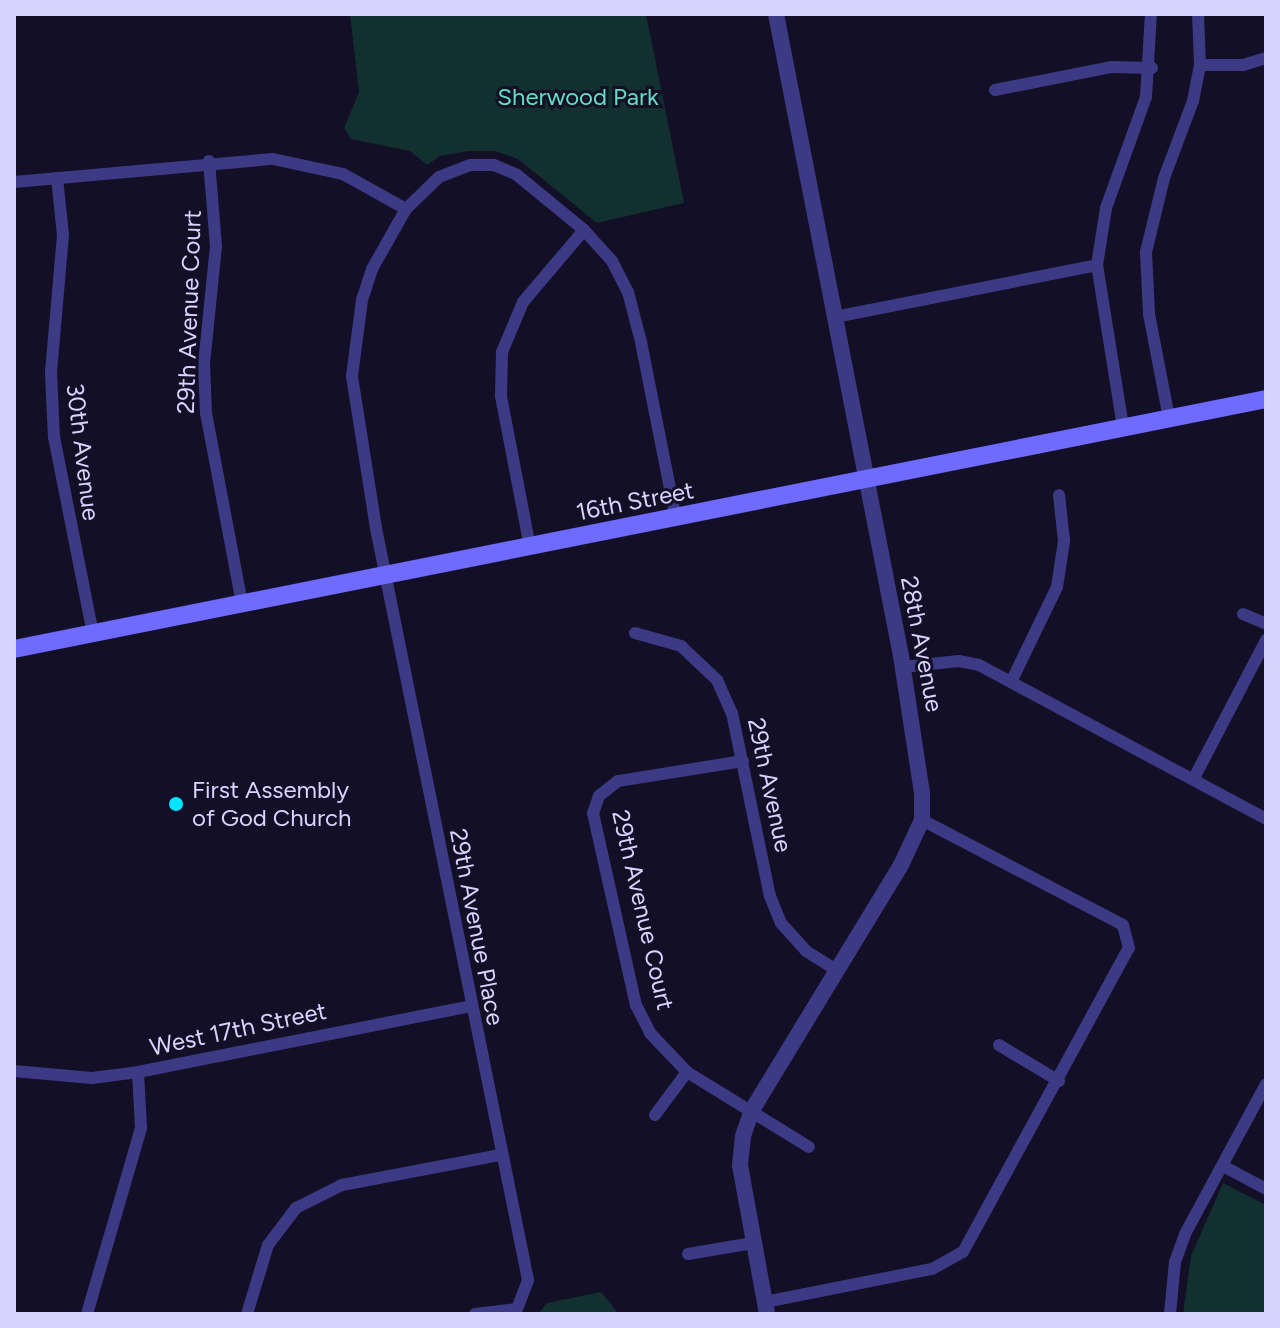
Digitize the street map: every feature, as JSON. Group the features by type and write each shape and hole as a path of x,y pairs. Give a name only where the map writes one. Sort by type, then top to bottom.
{"main road":[{"name":"16th Street","path":"14,649 1266,399"}],"street":[{"name":"28th Avenue","path":"776,14 921,765 922,820"},
{"path":"1123,427 1097,265 1106,208 1140,117 1152,68 1151,14"},
{"path":"1169,418 1149,314 1146,252 1200,65 1198,14"},
{"path":"1200,65 1243,65 1266,58"},
{"path":"995,90 1111,67 1152,68"},
{"path":"14,182 209,161 306,163 343,174 406,209"},
{"name":"29th Avenue Court","path":"209,161 216,246 204,364 206,413 242,604"},
{"path":"385,574 354,412 353,347 372,269 406,209 449,171 494,165 517,175 584,230 612,261 628,292 676,518"},
{"name":"30th Avenue","path":"57,178 63,235 51,372 54,437 93,634"},
{"path":"530,547 501,396 502,352 523,302 584,230"},
{"path":"835,317 1097,265"},
{"path":"1012,680 1057,587 1064,541 1059,495"},
{"name":"29th Avenue Place","path":"385,574 528,1288 512,1312 475,1314"},
{"path":"1243,614 1266,624"},
{"name":"29th Avenue","path":"635,633 681,646 717,680 732,713 770,896 781,923 806,951 838,971"},
{"path":"1194,778 1266,640"},
{"path":"903,667 959,661 1012,680 1266,819"},
{"name":"29th Avenue Court","path":"743,761 618,781 599,796 593,813 636,1005 650,1033 687,1072 809,1147"},
{"path":"922,820 1123,925 1129,940 1126,958 963,1252 948,1264 766,1308 740,1165 752,1110 838,971 922,820"},
{"name":"West 17th Street","path":"14,1071 92,1078 138,1072 470,1006"},
{"path":"999,1045 1059,1081"},
{"path":"87,1314 141,1128 138,1072"},
{"path":"655,1115 687,1072"},
{"path":"1170,1314 1175,1262 1185,1234 1266,1084"},
{"path":"247,1314 268,1245 296,1208 342,1185 499,1155"},
{"path":"1223,1166 1266,1189"},
{"path":"688,1254 753,1243"}],"green space":[{"name":"Sherwood Park","path":"350,14 646,14 684,203 597,223 518,159 495,151 440,156 427,165 410,151 351,139 344,128 359,92"},
{"path":"1223,1183 1266,1205 1266,1314 1183,1314 1191,1256"},
{"path":"601,1292 619,1314 538,1314 547,1303"}],"place":[{"name":"First Assembly of God Church","path":"176,804"}]}
